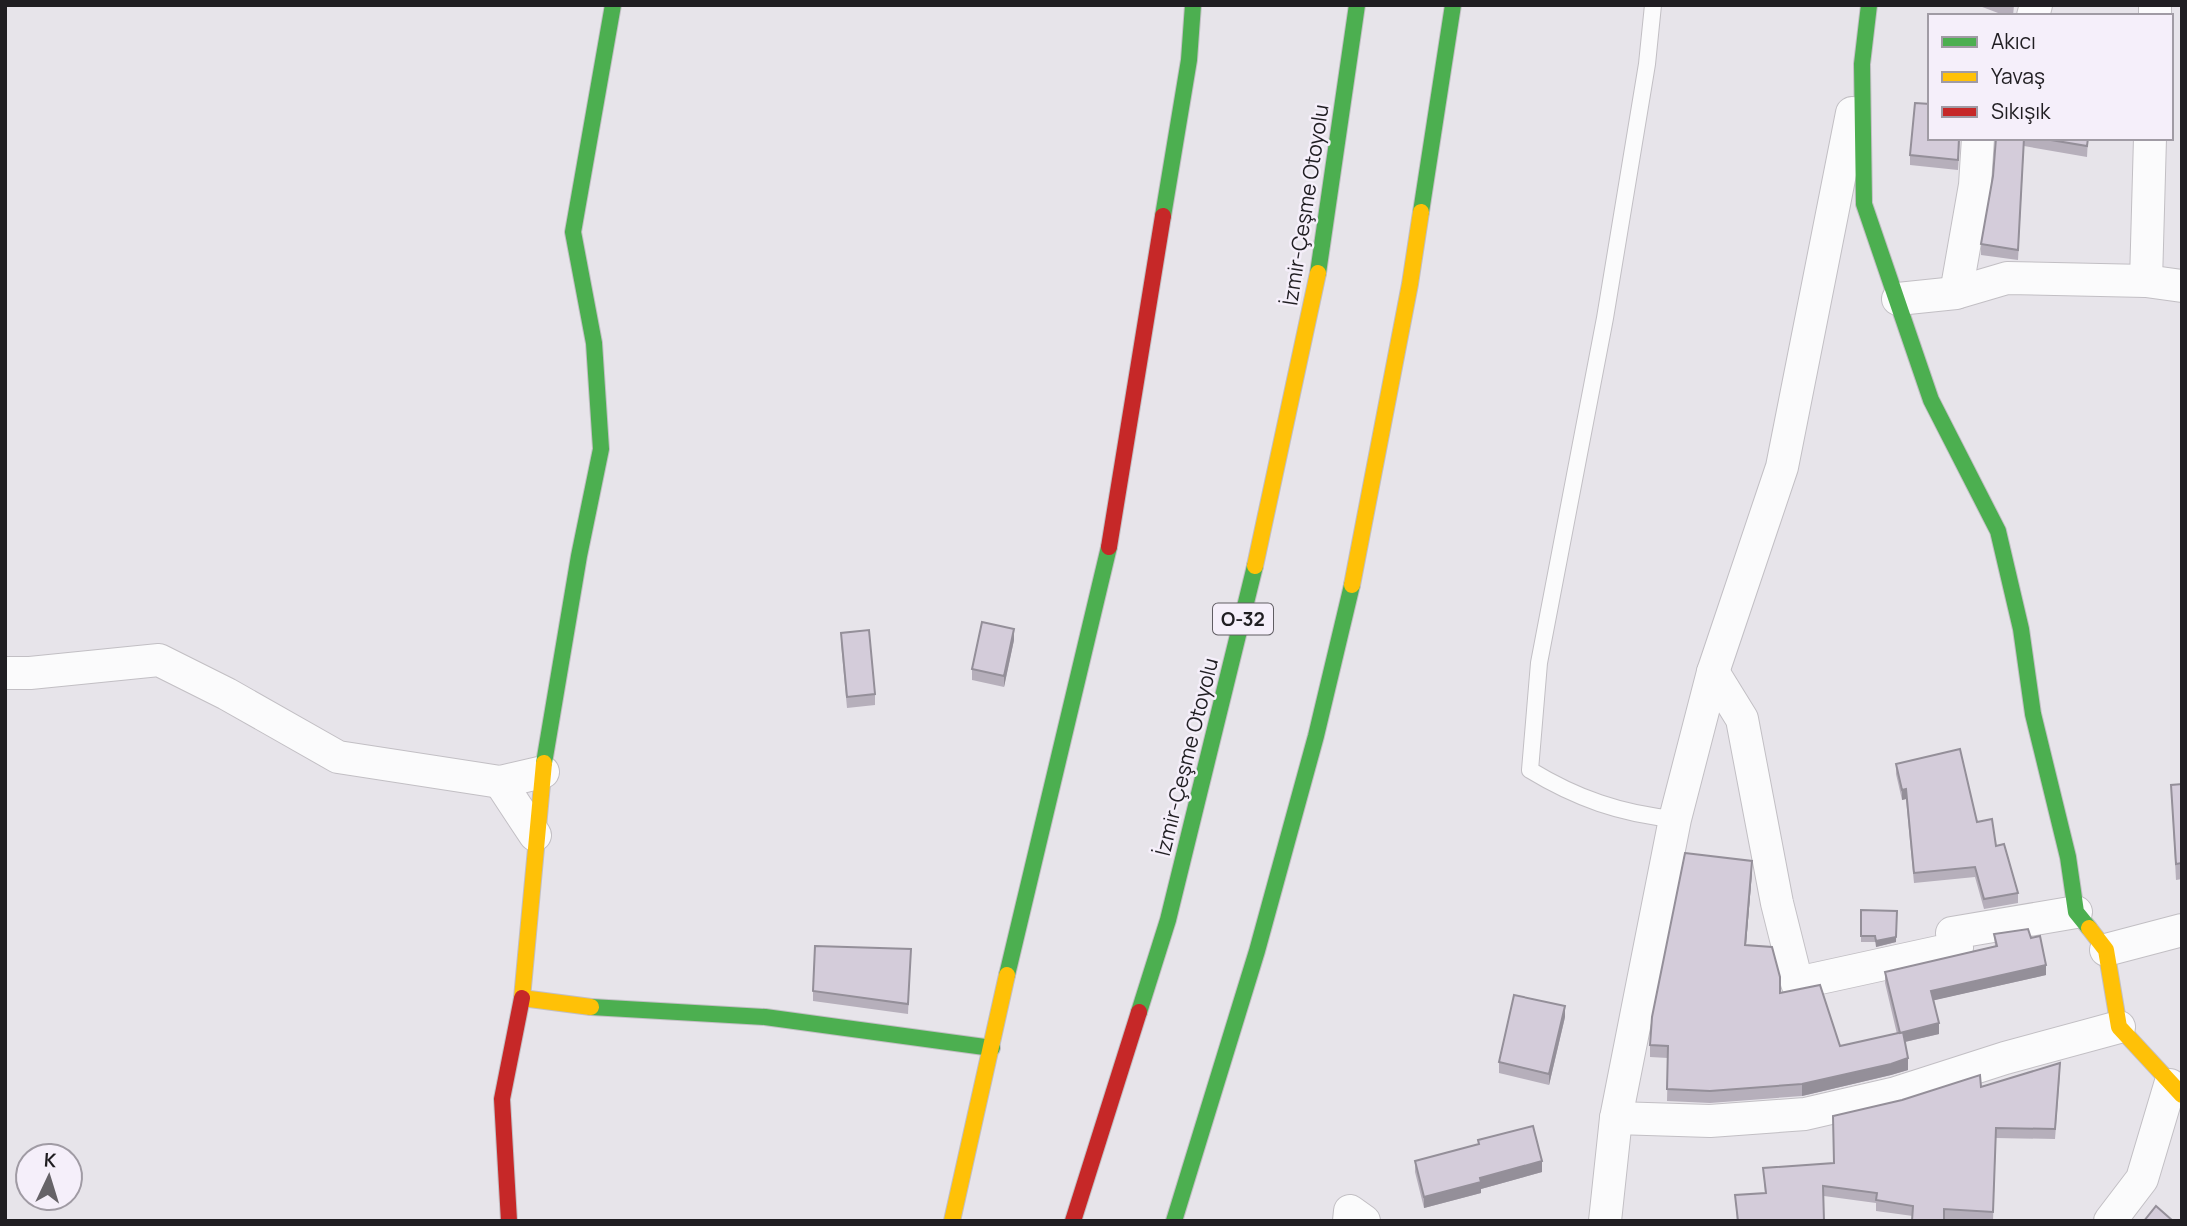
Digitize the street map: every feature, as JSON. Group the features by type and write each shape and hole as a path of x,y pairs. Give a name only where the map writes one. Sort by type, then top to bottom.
{"main road":[{"path":"509,1221 502,1100 522,998 543,772 579,556 601,449 594,343 573,232 613,5"},
{"path":"952,1221 1108,551 1186,74 1193,5"},
{"name":"İzmir-Çeşme Otoyolu","path":"1073,1221 1168,920 1255,567 1323,250 1357,5"},
{"path":"1174,1221 1257,951 1316,736 1350,594 1410,284 1453,5"},
{"path":"1870,6 1862,64 1864,204 1931,400 1998,531 2021,629 2033,714 2068,857 2076,912 2106,950 2119,1027 2176,1090"},
{"path":"522,998 574,1006 765,1017 992,1048"}],"street":[{"path":"1605,1221 1616,1118 1675,820 1713,672 1782,467 1862,64"},
{"path":"1956,293 1975,185 1978,140"},
{"path":"2146,281 2150,140"},
{"path":"1898,299 1956,293 2007,278 2146,281 2182,286"},
{"path":"5,673 30,673 159,660 228,694 338,757 500,782 543,772"},
{"path":"1713,672 1742,719 1777,904 1797,983 1957,948 1952,933 2076,912"},
{"path":"500,782 536,835"},
{"path":"2106,950 2182,930"},
{"path":"1616,1118 1710,1121 1805,1114 1896,1093 2005,1058 2119,1027"},
{"path":"2110,1221 2142,1179 2176,1090"},
{"path":"1349,1221 1350,1211 1364,1221"}],"lane":[{"path":"1175,5 1191,26"},
{"path":"1653,5 1647,64 1605,318 1539,663 1530,770 1558,787 1597,804 1645,816 1675,820"}],"building":[{"path":"1915,103 1928,104 1928,140 1959,140 1958,160 1910,155"},
{"path":"1996,140 2024,140 2018,250 1981,244 1993,176"},
{"path":"2051,140 2088,140 2087,146"},
{"path":"982,622 1014,629 1004,676 972,669"},
{"path":"869,630 875,694 847,697 841,633"},
{"path":"1960,749 1977,822 1992,819 1996,846 2004,844 2018,893 1984,899 1975,867 1914,873 1906,789 1902,790 1896,764"},
{"path":"2182,784 2182,863 2176,864 2171,785"},
{"path":"1685,853 1752,861 1745,945 1772,947 1780,977 1780,993 1820,985 1840,1046 1903,1032 1908,1058 1802,1084 1710,1091 1667,1089 1668,1046 1650,1045 1652,1017"},
{"path":"1861,910 1897,911 1896,937 1876,941 1875,936 1861,936"},
{"path":"2028,929 2031,938 2040,936 2046,965 1931,991 1939,1023 1900,1033 1885,972 1997,946 1994,934"},
{"path":"815,946 911,949 908,1004 813,991"},
{"path":"1514,995 1565,1006 1549,1074 1499,1062"},
{"path":"2060,1063 2055,1129 1996,1128 1993,1212 1944,1209 1944,1221 1912,1221 1913,1206 1876,1200 1877,1193 1823,1186 1824,1221 1738,1221 1735,1195 1766,1193 1763,1168 1834,1163 1833,1116 1902,1100 1980,1075 1981,1087"},
{"path":"1533,1126 1542,1161 1480,1178 1481,1182 1424,1197 1415,1161 1479,1144 1478,1140"},
{"path":"2156,1206 2173,1221 2144,1221"}],"traffic: fast":[{"path":"544,763 579,556 601,449 594,343 573,232 613,5"},
{"path":"1163,216 1189,60 1193,5"},
{"path":"1318,273 1357,5"},
{"path":"1421,212 1453,5"},
{"path":"1869,5 1862,64 1864,204 1931,400 1998,531 2021,629 2033,714 2068,857 2076,912 2089,928"},
{"path":"1007,975 1109,547"},
{"path":"1139,1012 1168,920 1255,566"},
{"path":"1174,1221 1257,951 1316,736 1352,585"},
{"path":"591,1007 765,1017 992,1048"}],"traffic: slow":[{"path":"1352,585 1410,284 1421,212"},
{"path":"1255,566 1318,273"},
{"path":"544,763 522,998 591,1007"},
{"path":"2089,928 2106,950 2119,1027 2182,1095"},
{"path":"952,1221 1007,975"}],"traffic: jam":[{"path":"1109,547 1163,216"},
{"path":"509,1221 502,1099 522,998"},
{"path":"1073,1221 1139,1012"}]}
